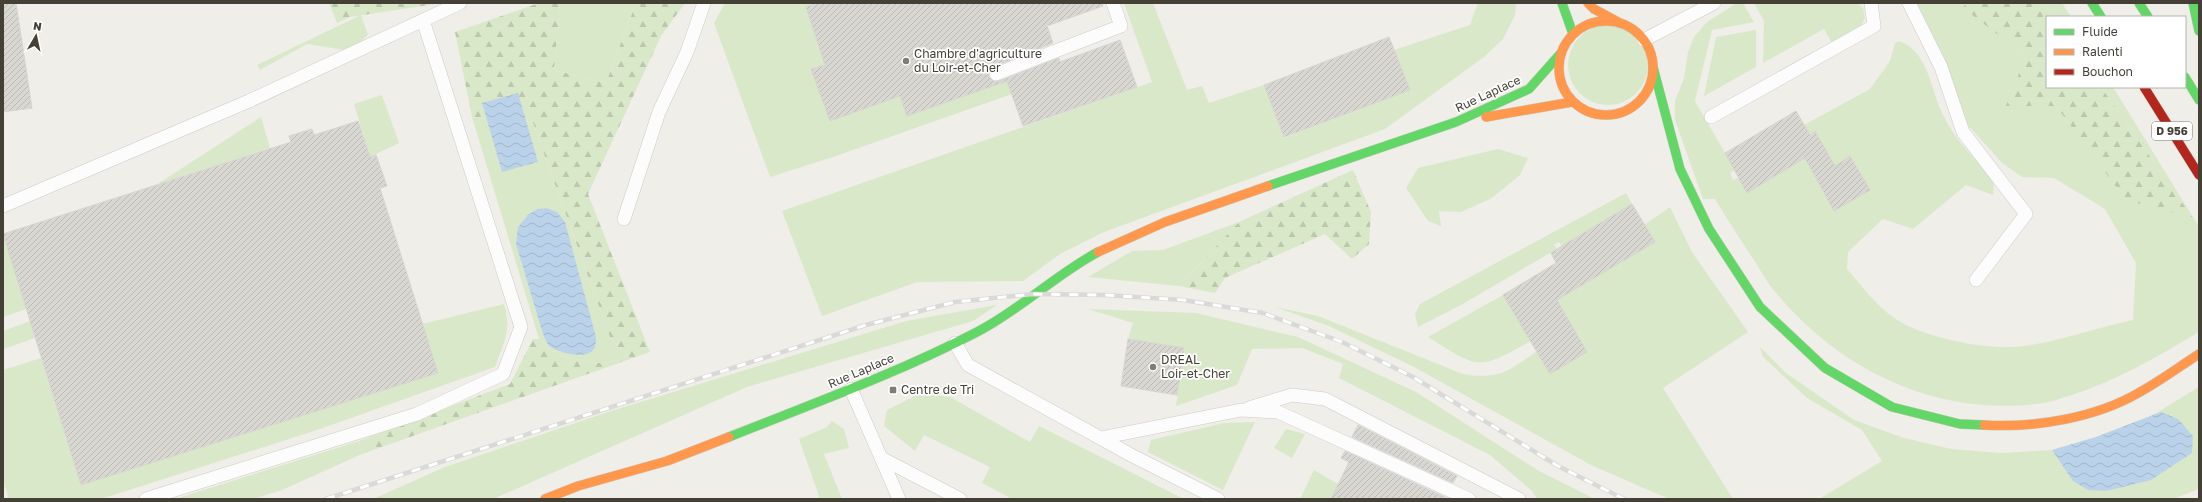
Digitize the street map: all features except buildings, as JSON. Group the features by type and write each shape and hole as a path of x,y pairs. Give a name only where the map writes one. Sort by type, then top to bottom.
{"main road":[{"path":"1562,3 1573,34"},
{"name":"Rue Laplace","path":"1561,53 1558,66 1564,91 1572,102 1586,111 1601,116 1618,114 1632,108 1644,97 1651,82 1653,67 1651,53 1644,40 1633,29 1594,9 1588,3"},
{"path":"2092,3 2100,16"},
{"path":"2139,3 2147,16"},
{"path":"2193,3 2193,10 2199,32"},
{"name":"Rue Laplace","path":"545,499 578,486 667,461 851,389 955,343 997,321 1082,262 1120,240 1165,222 1456,122 1529,89 1561,53 1573,34 1591,24 1605,21 1619,23"},
{"path":"1653,67 1680,169 1709,230 1760,307 1825,368 1892,407 1960,424 2011,427 2081,417 2139,393 2199,354"},
{"path":"2186,79 2199,100"},
{"name":"D 956","path":"2145,88 2199,175"},
{"name":"Rue Laplace","path":"1456,122 1572,102"}],"lane":[{"path":"3,206 249,101 460,3"},
{"path":"624,219 658,112 687,52 704,3"},
{"path":"996,74 1121,26 1113,3"},
{"path":"1644,40 1714,3"},
{"path":"1712,118 1874,26 1871,3"},
{"path":"1909,3 1941,67 1963,132 2026,214 1976,280"},
{"path":"146,499 417,414 503,374 521,327 422,20"},
{"path":"955,343 968,365 1101,438 1218,499"},
{"path":"851,389 883,459 899,499"},
{"path":"1101,438 1241,410 1292,395 1325,399 1519,499"},
{"path":"1241,410 1278,412 1469,499"},
{"path":"883,459 960,499"}],"green space":[{"path":"329,3 442,3 350,17 337,23"},
{"path":"539,3 560,3 554,70 606,83 636,3 685,3 661,36 588,194 650,352 362,454 359,441 510,384 533,339 539,339 563,357 605,364 627,357 610,337 532,120 472,117 455,32"},
{"path":"560,3 636,3 606,83 554,70"},
{"path":"725,3 816,3 806,7 825,65 811,69 830,120 883,102 888,62 907,116 1007,80 1012,94 836,156 770,177 714,23"},
{"path":"1124,3 1153,3 1187,90 1202,86 1209,103 1264,85 1284,138 1409,90 1394,50 1470,25 1478,3 1516,3 1515,15 1503,39 1484,57 1385,129 1104,232 1060,254 1023,281 917,282 822,316 782,211 1152,82"},
{"path":"1737,3 1743,3 1754,22 1712,30 1695,101 1735,170 1730,173 1733,180 1739,177 1747,192 1818,150 1815,177 1834,211 1870,190 1850,156 1835,166 1815,131 1810,135 1804,125 1870,89 1890,61 1895,43 1899,41 1909,46 1917,54 1923,62 1943,115 1950,127 1961,144 1994,180 1993,195 1966,185 1913,229 1883,219 1848,252 1847,269 1872,298 1893,317 1901,322 1938,337 1983,346 2024,346 2055,340 2133,320 2136,263 2105,209 2054,178 2022,177 2002,163 1968,125 1941,53 1915,3 1966,3 1964,8 2026,56 2007,106 2056,106 2126,199 2192,217 2102,88 2114,88 2199,227 2199,332 2120,376 2069,396 2046,402 2004,406 1967,403 1930,396 1895,383 1862,366 1831,346 1802,321 1773,290 1715,199 1703,199 1675,120 1675,101 1684,78 1688,52 1694,37 1707,22"},
{"path":"1754,3 1857,3 1863,8 1865,18 1860,28 1832,43 1824,29 1763,63 1764,21"},
{"path":"1966,3 2043,3 2051,16 2046,16 2046,88 2102,88 2193,218 2126,200 2056,106 2006,106 2026,56 1963,8"},
{"path":"2043,3 2062,3 2070,16 2051,16"},
{"path":"361,15 368,35 359,43 345,50 307,44 260,70 257,65"},
{"path":"1608,25 1623,28 1636,37 1645,50 1648,65 1645,80 1636,93 1623,102 1608,105 1593,102 1580,93 1571,80 1568,65 1571,50 1580,37 1593,28"},
{"path":"1756,30 1756,67 1704,96 1716,37"},
{"path":"382,95 399,143 370,157 354,104"},
{"path":"261,117 270,148 156,185"},
{"path":"472,117 532,120 610,337 627,357 605,364 563,357 539,339"},
{"path":"1498,149 1528,158 1520,175 1492,198 1461,212 1439,211 1441,226 1428,221 1406,188 1418,168"},
{"path":"1353,170 1371,212 1369,244 1352,259 1325,234 1225,278 1215,293 1179,286 1239,222"},
{"path":"1626,193 1632,204 1562,246 1559,242 1554,245 1557,249 1461,305 1418,327 1415,314 1420,304"},
{"path":"1670,207 1692,252 1748,332 1663,388 1733,499 1670,499 1648,490 1591,465 1414,367 1329,326 1275,307 1318,316 1463,374 1476,376 1495,375 1511,369 1537,351 1550,373 1587,352 1552,292 1571,292 1654,242 1644,225"},
{"path":"1239,222 1179,286 1088,277 1132,251 1163,250"},
{"path":"3,234 26,309 3,317"},
{"path":"1503,295 1531,341 1499,358 1478,362 1458,355 1428,337"},
{"path":"504,304 507,321 506,336 495,367 317,430 101,499 9,499 3,480 3,370 41,358 81,485 438,373 422,324"},
{"path":"997,305 973,321 747,387 493,499 373,499 445,467 608,412 906,321"},
{"path":"1088,309 1196,313 1298,337 1416,392 1539,471 1595,499 1537,499 1532,491 1490,455 1339,378 1343,364 1302,348 1252,349 1237,385 1176,406 1184,348 1128,339 1133,323"},
{"path":"30,321 35,338 3,349 3,331"},
{"path":"1760,347 1786,373 1854,420 1904,438 1951,449 2002,453 2052,450 2096,437 2153,415 2199,387 2199,489 2173,499 1819,499 1882,461 1862,430 1807,398 1763,357"},
{"path":"921,393 950,397 1030,442 1039,426 1184,499 1012,499 982,483 990,467 924,435 915,451 884,426 887,410"},
{"path":"832,421 844,429 849,448 824,454 842,499 820,499 799,439 827,427"},
{"path":"1255,422 1223,490 1148,452 1151,440 1224,423"},
{"path":"1286,429 1305,434 1292,458 1274,448"},
{"path":"359,441 362,454 282,490 253,499 175,499"},
{"path":"1314,470 1338,484 1332,497 1335,499 1300,499"}],"water":[{"path":"518,93 538,162 502,172 482,103"},
{"path":"547,208 557,212 565,222 596,337 596,344 594,348 591,352 585,354 569,354 549,346 543,334 516,244 518,227 528,215 537,209"},
{"path":"2161,412 2178,419 2193,436 2192,453 2151,480 2106,491 2088,490 2073,481 2052,450 2096,437"}],"railway":[{"path":"326,499 866,325 955,302 1033,294 1105,295 1183,300 1263,313 1342,342 1413,377 1558,466 1624,499"}],"traffic: fast":[{"path":"1562,3 1573,34"},
{"path":"2092,3 2100,16"},
{"path":"2139,3 2147,16"},
{"path":"2193,3 2199,31"},
{"path":"1268,186 1456,122 1529,89 1561,53"},
{"path":"1653,67 1680,169 1709,229 1760,307 1825,368 1892,407 1960,424 1984,425"},
{"path":"2186,79 2199,100"},
{"path":"729,437 886,375 977,332 993,323 1067,271 1098,252"}],"traffic: slow":[{"path":"1588,3 1594,9 1618,22"},
{"path":"1606,21 1624,25 1639,35 1649,50 1653,68 1649,86 1639,101 1624,111 1606,115 1588,111 1573,101 1563,86 1559,68 1563,50 1573,35 1588,25 1606,21"},
{"path":"1486,117 1572,102"},
{"path":"1098,252 1165,222 1268,186"},
{"path":"1984,425 2004,426 2044,423 2085,415 2104,409 2147,388 2199,354"},
{"path":"545,499 578,486 667,461 729,437"}],"traffic: jam":[{"path":"2145,88 2199,175"}],"place":[{"name":"Chambre d'agriculture du Loir-et-Cher","path":"906,61"},
{"name":"DREAL Loir-et-Cher","path":"1153,367"},
{"name":"Centre de Tri","path":"893,390"}]}
